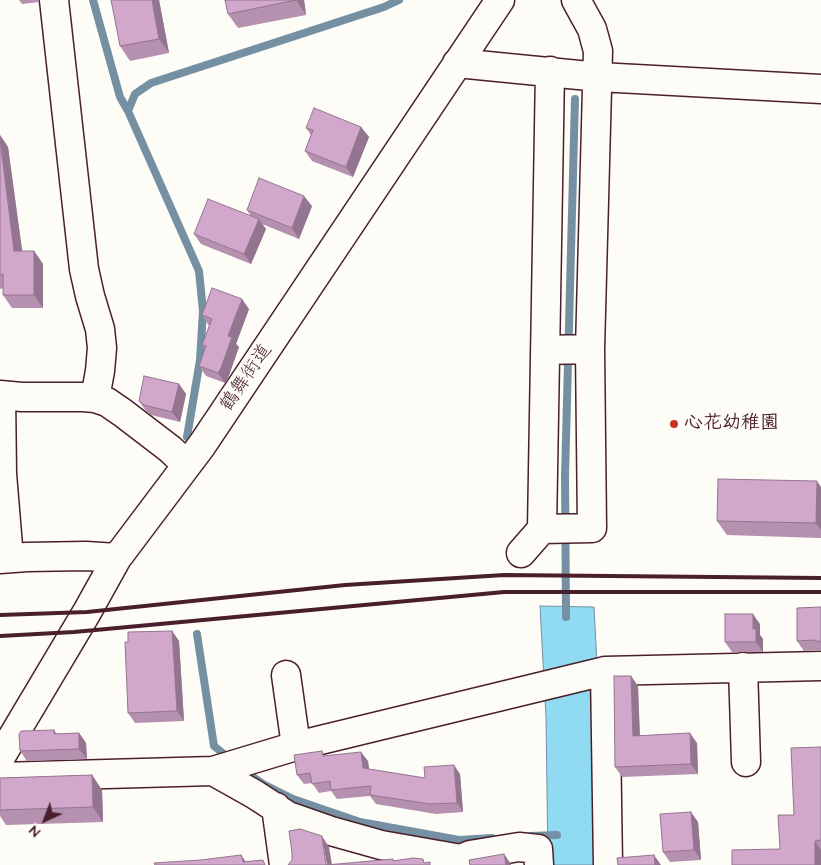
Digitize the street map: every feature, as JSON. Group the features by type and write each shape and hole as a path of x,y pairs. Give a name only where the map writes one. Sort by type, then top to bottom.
{"street":[{"path":"54,0 84,269 100,329 102,348 95,398"},
{"name":"鶴舞街道","path":"0,758 117,558 202,445 500,0"},
{"path":"542,529 592,528 590,349 599,77 598,51 592,29 576,0"},
{"path":"457,63 599,77 821,89"},
{"path":"521,553 542,529 550,71"},
{"path":"545,350 590,349"},
{"path":"117,558 86,556 5,559 0,394 22,397 95,398 107,402 170,449 187,465"},
{"path":"0,778 213,771 296,746 602,672 821,666"},
{"path":"743,667 746,762"},
{"path":"602,672 608,865"},
{"path":"286,675 296,746"},
{"path":"213,771 276,807 288,816 331,831 381,845 462,862 470,855 519,847 538,857"},
{"path":"276,807 284,865"}],"water":[{"path":"540,606 594,607 598,683 599,865 548,865 546,717"}],"building":[{"path":"111,0 152,0 159,39 120,46"},
{"path":"225,0 296,0 228,14"},
{"path":"314,108 361,127 346,167 305,151 313,130 306,128"},
{"path":"0,139 14,251 34,251 34,295 3,295 3,274 0,275"},
{"path":"259,178 304,196 292,228 247,210"},
{"path":"208,199 259,219 244,254 194,234"},
{"path":"212,288 242,299 228,336 232,337 218,373 199,366 206,346 202,345 212,319 202,315"},
{"path":"144,376 179,384 172,412 144,405 139,401"},
{"path":"718,479 817,481 816,523 717,521"},
{"path":"821,607 821,642 814,640 797,641 797,608"},
{"path":"725,614 753,614 753,629 756,629 756,642 725,642"},
{"path":"172,631 177,711 128,713 125,642 128,642 128,632"},
{"path":"614,676 631,676 633,736 690,733 691,764 615,767"},
{"path":"54,730 54,734 79,733 79,749 20,751 19,734 21,731"},
{"path":"821,747 821,840 815,841 815,865 732,865 732,850 780,849 778,815 794,815 791,748"},
{"path":"322,751 323,756 361,752 363,768 425,778 424,767 454,765 457,803 430,804 370,795 371,786 331,790 330,781 312,784 310,773 297,775 294,755"},
{"path":"92,775 93,807 0,810 0,778"},
{"path":"691,812 694,850 663,852 660,814"},
{"path":"300,829 322,836 326,865 288,865 292,860 289,831"},
{"path":"504,854 506,865 470,865 469,860"},
{"path":"241,855 243,862 263,860 265,865 155,865 154,863 201,860"},
{"path":"654,855 655,865 618,865 617,858"},
{"path":"413,858 423,859 424,863 430,862 430,865 326,865"}],"waterway":[{"path":"93,0 120,97 128,111"},
{"path":"187,437 200,360 203,311 199,271 128,111 135,94 151,83 384,7 399,0"},
{"path":"566,617 565,476 575,99"},
{"path":"197,634 214,746 230,759"},
{"path":"240,768 263,784 293,799 360,822 459,840 492,838"},
{"path":"531,836 557,835"}],"railway":[{"path":"0,615 87,612 345,585 504,575 821,578"},
{"path":"0,636 74,632 504,592 821,592"}],"place":[{"name":"心花幼稚園","path":"674,424"}]}
